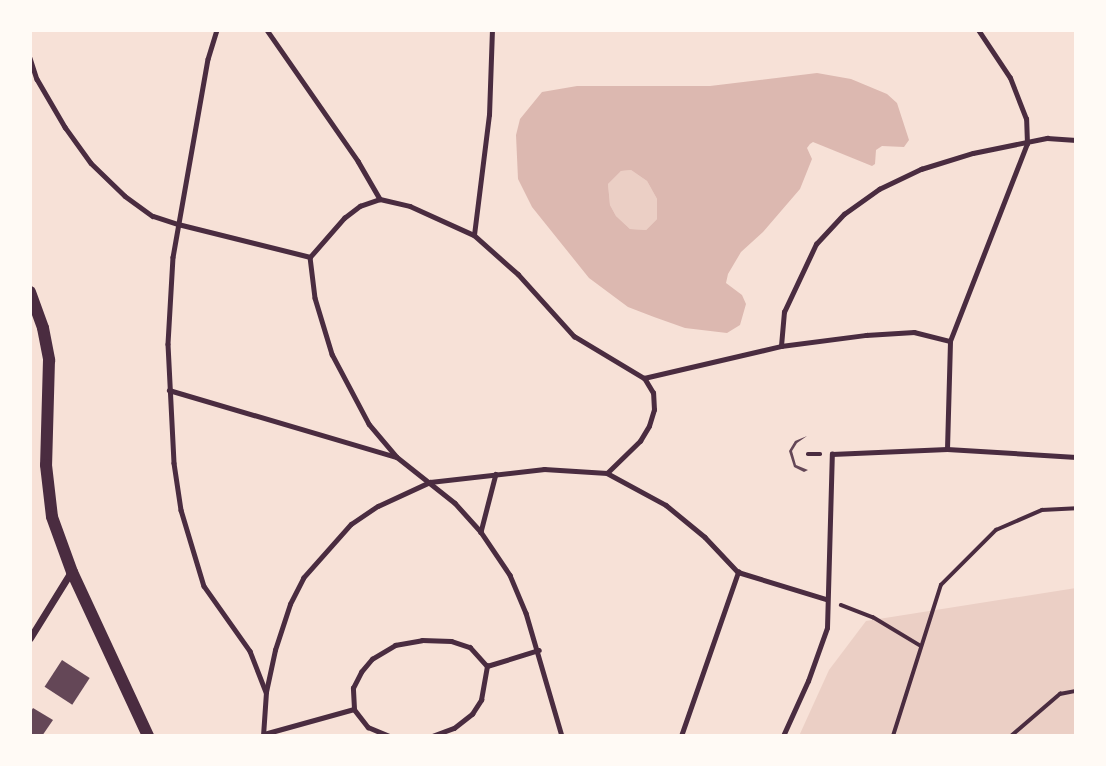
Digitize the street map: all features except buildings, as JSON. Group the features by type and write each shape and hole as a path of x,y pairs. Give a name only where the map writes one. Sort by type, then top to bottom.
{"street":[{"path":"30,292 49,360 47,491 52,517 72,572 148,736"},
{"path":"30,638 72,572"}],"lane":[{"path":"217,30 208,59 178,224 169,305 169,390 174,463 190,547 204,586 250,651 266,692"},
{"path":"267,30 358,161 380,199"},
{"path":"474,235 489,115 492,30"},
{"path":"947,449 950,341 1027,144 1026,119 1016,91 992,48 978,30"},
{"path":"30,58 37,79 65,127 92,163 125,196 153,215 178,224 310,257"},
{"path":"780,346 784,312 816,244 844,214 879,189 921,169 973,153 1047,138 1076,140"},
{"path":"562,736 539,650 510,575 481,532 455,503 397,457 369,424 332,354 315,299 310,257 344,218 360,206 380,199 410,206 474,235 518,274 574,336 644,378 653,393 654,410 649,426 640,441 607,472"},
{"path":"644,378 780,346 914,332 950,341"},
{"path":"169,390 397,457"},
{"path":"783,736 823,643 832,454 947,449 1076,457"},
{"path":"354,709 264,735 266,692 286,615 303,578 351,524 377,506 430,482 544,468 607,472 666,505 705,537 738,572 826,599"},
{"path":"481,532 496,474"},
{"path":"681,736 738,572"},
{"path":"389,736 369,726 354,709 353,688 360,672 372,659 395,645 422,640 452,641 470,647 487,666"},
{"path":"487,666 539,650"},
{"path":"432,736 454,727 472,713 481,700 487,666"}],"path":[{"path":"893,736 941,585 996,530 1042,510 1076,508"},
{"path":"826,599 873,617 922,646"},
{"path":"1011,736 1060,694 1076,691"}],"shaded area":[{"path":"817,73 851,79 887,94 897,103 909,140 904,147 882,146 876,150 875,164 872,166 813,142 810,144 807,148 812,159 800,189 763,232 741,252 728,274 726,283 742,295 746,304 740,325 727,333 685,328 628,307 589,278 532,207 518,179 516,135 520,119 542,92 577,86 710,86","holes":["631,170 647,181 657,199 657,219 646,230 630,229 616,216 610,205 608,184 621,171"]},
{"path":"631,170 647,181 657,199 657,219 646,230 630,229 616,216 610,205 608,184 621,171"},
{"path":"1076,588 1076,736 799,736 829,670 866,621"}]}
